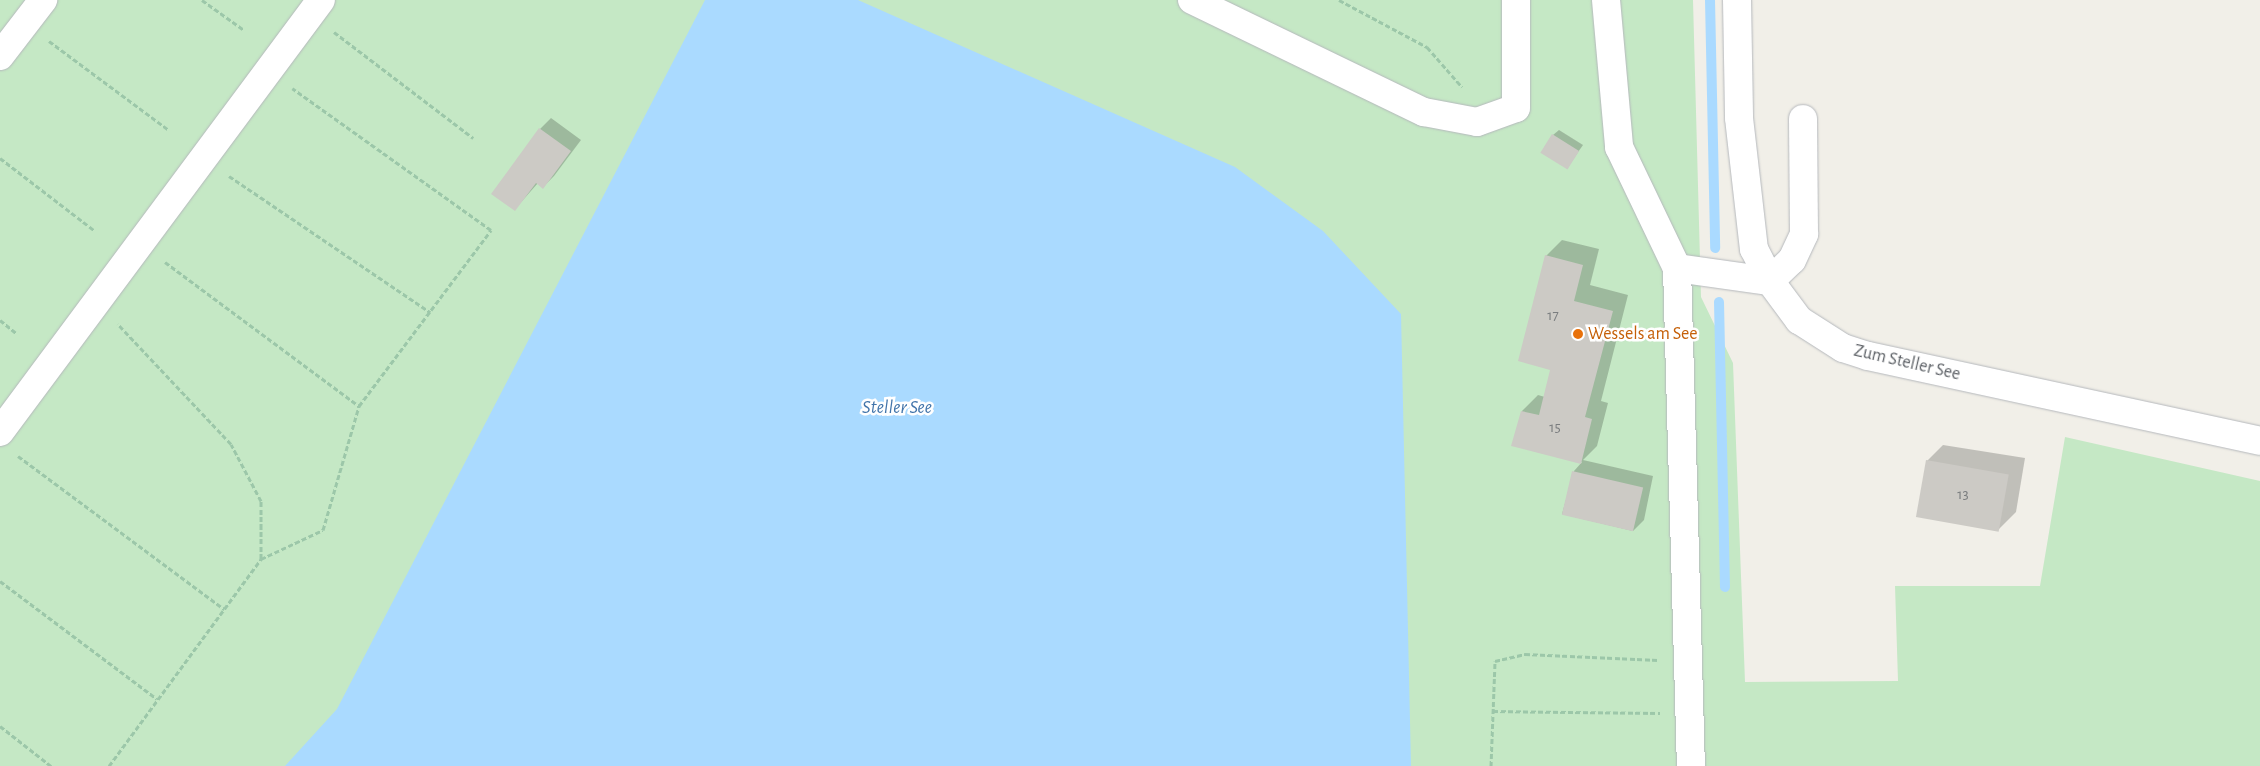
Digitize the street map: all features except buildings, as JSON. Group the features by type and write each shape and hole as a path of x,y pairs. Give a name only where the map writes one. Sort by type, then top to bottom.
{"street":[{"path":"0,56 42,0"},
{"path":"1192,0 1424,112 1477,122 1516,108 1516,0"},
{"path":"1606,0 1619,146 1677,268 1691,662 1691,766"},
{"name":"Zum Steller See","path":"1737,0 1746,193 1754,249 1770,281 1798,320 1843,348 2260,441"},
{"path":"0,432 316,7"},
{"path":"1677,268 1770,281 1792,260 1804,234 1803,119"}],"path":[{"path":"202,0 244,30"},
{"path":"1339,0 1426,48 1459,82 1477,122"},
{"path":"316,7 472,138"},
{"path":"26,23 169,130"},
{"path":"109,766 261,559 323,530 359,406 490,230 268,72"},
{"path":"0,158 94,230"},
{"path":"203,159 430,312"},
{"path":"141,243 359,406"},
{"path":"97,302 231,444 262,501 261,559"},
{"path":"0,320 16,332"},
{"path":"16,454 224,609"},
{"path":"0,581 158,700"},
{"path":"1491,766 1495,661 1525,654 1691,662"},
{"path":"1493,711 1691,713"},
{"path":"0,726 52,766"}],"green space":[{"path":"0,0 1693,0 1701,297 1733,363 1745,682 1898,681 1895,586 2040,586 2065,437 2260,481 2260,766 0,766"}],"water":[{"name":"Steller See","path":"705,0 858,0 1235,167 1323,231 1401,314 1411,766 285,766 337,709"}],"waterway":[{"path":"1710,0 1715,248"},
{"path":"1719,302 1725,587"}],"place":[{"name":"Wessels am See","path":"1578,334"}]}
